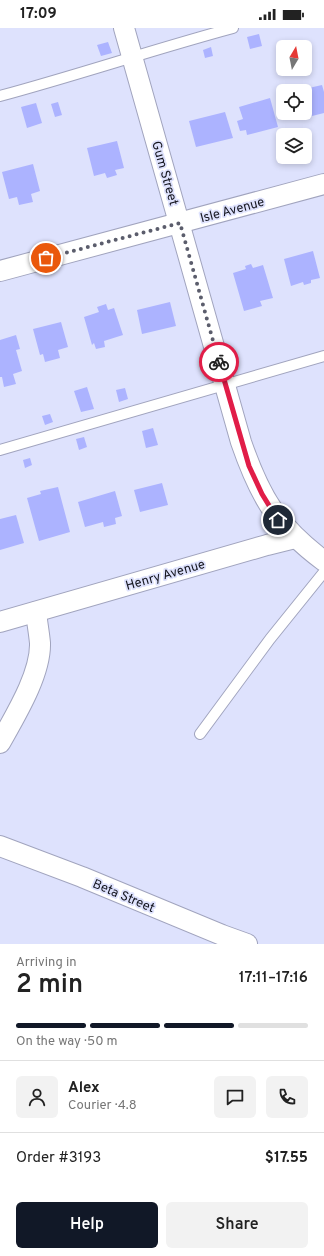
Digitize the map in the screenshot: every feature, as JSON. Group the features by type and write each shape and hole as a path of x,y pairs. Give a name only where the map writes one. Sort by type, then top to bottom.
{"street":[{"name":"Gum Street","path":"124,28 241,442 259,487 278,520 295,538"},
{"name":"Isle Avenue","path":"0,271 324,184"},
{"path":"295,538 324,561"},
{"name":"Henry Avenue","path":"0,622 295,538"},
{"path":"0,743 25,696 38,662 40,643 36,612"},
{"name":"Beta Street","path":"0,846 82,877 247,944"}],"lane":[{"path":"0,96 57,81 133,56 233,28"},
{"path":"0,450 194,394 225,383 324,356"},
{"path":"200,734 270,639 324,572"}],"building":[{"path":"259,34 262,46 250,49 247,37"},
{"path":"108,42 112,53 101,56 97,45"},
{"path":"211,47 213,56 205,58 203,50"},
{"path":"322,85 324,92 324,113 312,116 312,87"},
{"path":"270,98 278,127 247,135 246,130 240,131 237,121 243,119 239,107"},
{"path":"58,102 62,115 55,117 51,104"},
{"path":"36,103 42,123 27,128 21,107"},
{"path":"225,112 233,138 196,147 189,121"},
{"path":"117,141 124,168 115,170 117,175 107,178 105,173 94,176 87,148"},
{"path":"33,164 40,191 31,194 33,202 19,205 17,197 9,199 2,172"},
{"path":"313,251 320,278 311,280 311,283 304,285 303,282 291,286 284,259"},
{"path":"251,264 253,268 263,265 273,298 260,301 262,306 244,311 233,273 246,269 245,266"},
{"path":"170,302 176,326 142,334 137,310"},
{"path":"106,304 108,310 114,308 123,335 104,341 105,347 96,349 94,343 92,345 84,317 99,312 97,307"},
{"path":"61,322 68,347 58,350 60,358 45,362 43,354 40,355 33,329"},
{"path":"16,335 20,349 16,350 22,371 13,374 16,384 4,387 2,377 0,377 0,340"},
{"path":"87,387 94,409 81,412 74,391"},
{"path":"125,388 128,399 119,402 116,390"},
{"path":"50,414 53,422 45,425 42,416"},
{"path":"153,428 158,445 146,448 142,431"},
{"path":"84,437 87,447 79,450 76,439"},
{"path":"30,458 32,465 25,468 23,460"},
{"path":"162,483 168,505 140,512 134,490"},
{"path":"58,487 70,532 39,541 27,498 41,494 40,491"},
{"path":"115,491 122,516 115,518 116,524 104,527 103,522 85,527 78,502"},
{"path":"16,515 24,543 0,550 0,519"}],"way so far":[{"path":"46,258 180,223 219,362"}],"route":[{"path":"219,362 249,466 262,494 278,520"}]}
